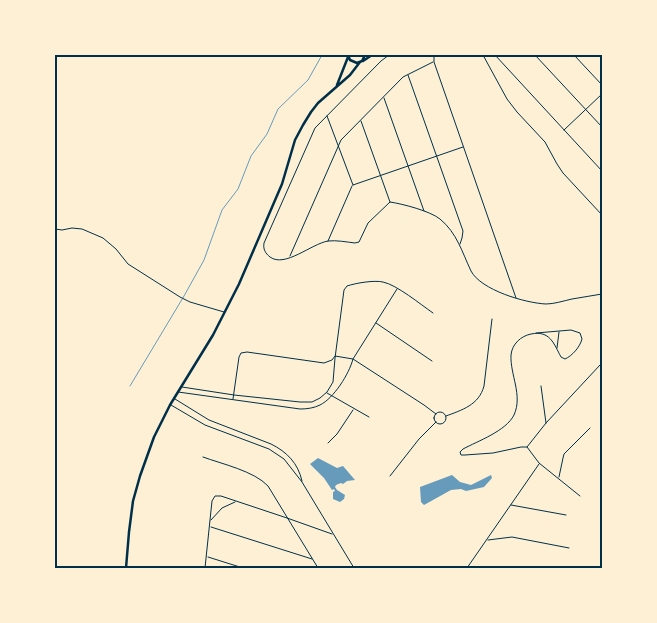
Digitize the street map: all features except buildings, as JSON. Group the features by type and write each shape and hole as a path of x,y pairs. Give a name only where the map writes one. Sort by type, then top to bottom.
{"main road":[{"path":"126,568 130,519 136,490 150,448 170,405 208,345 243,275 282,184 295,140 318,103 350,75 365,55"},
{"path":"348,56 353,62 361,62 372,55"},
{"path":"335,88 348,56"}],"street":[{"path":"389,55 318,124 311,135 264,243 264,251 272,258 281,260 328,241 359,242 368,223 390,202"},
{"path":"434,55 434,62 517,298"},
{"path":"483,55 507,99 545,142 563,172 602,215"},
{"path":"494,55 602,171"},
{"path":"535,55 602,128"},
{"path":"574,55 602,85"},
{"path":"289,257 341,140 408,74 434,62"},
{"path":"408,74 463,231 460,244"},
{"path":"564,130 602,94"},
{"path":"384,97 424,211"},
{"path":"327,116 352,185 328,241"},
{"path":"361,120 390,202"},
{"path":"352,185 464,147"},
{"path":"390,202 424,211 440,219 460,244 474,276 498,292 545,304 602,294"},
{"path":"55,229 77,228 102,238 116,249 128,264 180,297 225,312"},
{"path":"181,386 234,395 312,402 320,398 333,382 335,356 346,288 350,285 380,281 397,289 433,313"},
{"path":"178,392 300,410 319,406 332,395 350,369 353,360 397,289"},
{"path":"436,422 442,424 446,416 470,405 482,395 492,319"},
{"path":"375,323 432,361"},
{"path":"527,447 494,453 465,456 460,454 463,449 503,427 513,416 517,391 511,357 512,350 521,338 536,333 571,330 578,332 582,339 576,349 566,359 561,357 550,338 544,334 536,333"},
{"path":"557,348 559,332"},
{"path":"233,400 241,353 247,352 324,363 332,360 335,356"},
{"path":"335,356 353,360 436,414"},
{"path":"527,447 546,423 600,365"},
{"path":"541,386 546,423"},
{"path":"208,391 208,397"},
{"path":"217,398 218,392"},
{"path":"326,392 369,417"},
{"path":"174,398 209,420 279,448 294,463 300,473 302,482"},
{"path":"170,405 207,426 269,449 284,459 302,482 354,568"},
{"path":"328,443 337,434 354,408"},
{"path":"436,414 441,412 446,416"},
{"path":"193,419 197,413"},
{"path":"436,414 434,418 436,422"},
{"path":"207,426 209,420"},
{"path":"390,476 436,422"},
{"path":"559,478 564,454 590,428"},
{"path":"527,447 539,463 580,496"},
{"path":"203,457 250,474 263,481 268,486 318,568"},
{"path":"467,568 539,463"},
{"path":"205,568 212,501 217,496 333,535"},
{"path":"211,520 222,508 235,502"},
{"path":"511,505 566,515"},
{"path":"210,526 314,559"},
{"path":"487,540 512,537 569,548"},
{"path":"303,556 308,552"},
{"path":"206,557 243,568"}],"water":[{"path":"318,458 337,468 343,466 355,480 336,485 337,490 345,495 344,499 340,502 333,499 334,489 332,490 324,478 310,464"},
{"path":"452,475 460,482 471,485 491,475 492,478 484,487 466,491 461,489 451,490 424,505 421,502 420,487"}],"waterway":[{"path":"130,386 204,260 222,210 238,189 251,156 267,134 278,109 308,80 322,55"}]}
